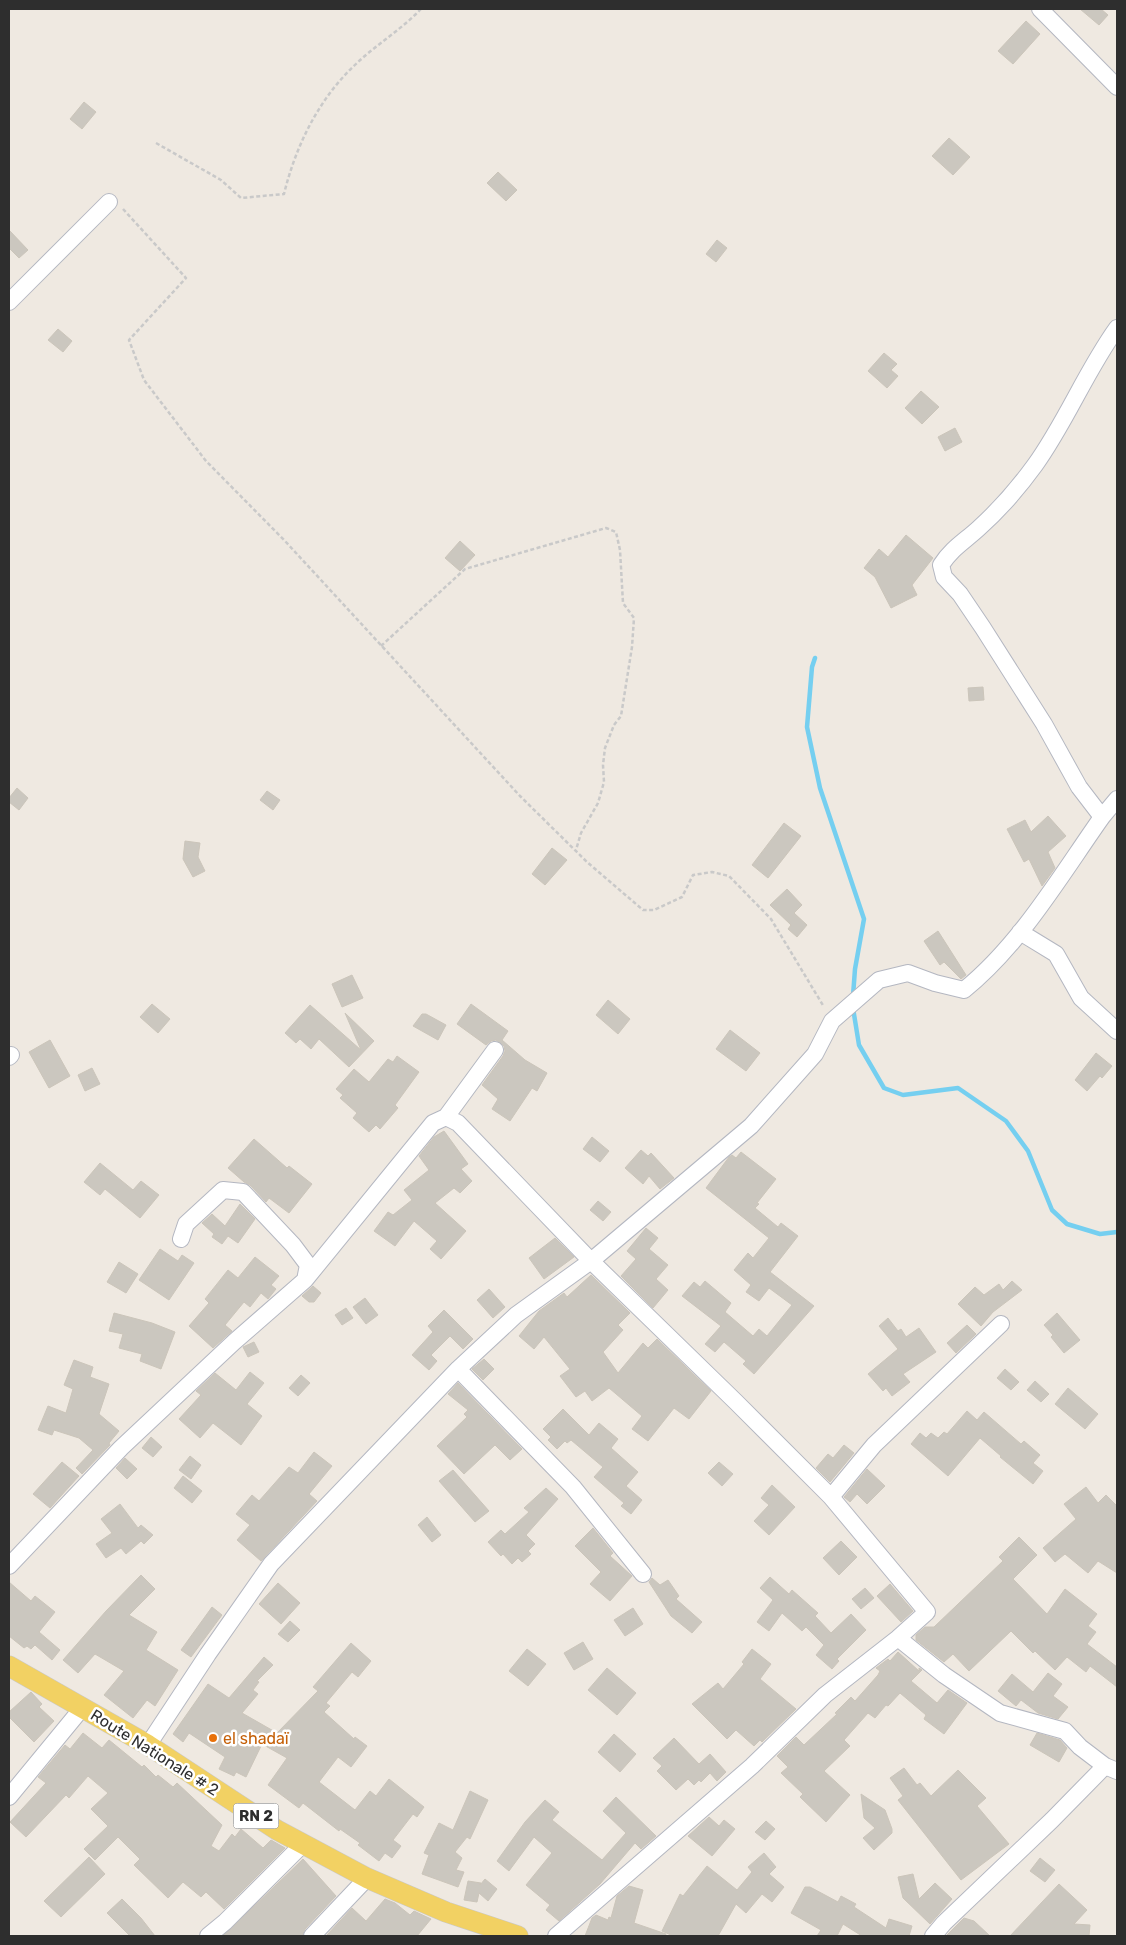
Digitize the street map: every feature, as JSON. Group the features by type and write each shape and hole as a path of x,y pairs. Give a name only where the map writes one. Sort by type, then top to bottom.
{"main road":[{"name":"Route Nationale # 2","path":"9,1666 148,1744 277,1830 366,1878 446,1912 518,1936"}],"street":[{"path":"1040,9 1117,87"},
{"path":"9,302 109,202"},
{"path":"1102,816 1079,787 1044,724 983,628 960,594 944,577 941,565 949,552 987,520 1034,466 1054,436 1086,378 1117,328"},
{"path":"148,1744 271,1564 458,1369 516,1315 590,1261 751,1126 815,1054 832,1020 879,980 908,973 935,983 964,990 984,974 1020,932 1102,816 1117,799"},
{"path":"1020,932 1056,954 1081,998 1117,1031"},
{"path":"9,1566 121,1448 234,1342 305,1280 433,1122 446,1117 495,1050"},
{"path":"446,1117 458,1123 590,1261 831,1497 927,1612 898,1638 825,1695 752,1766 556,1936"},
{"path":"181,1239 186,1224 223,1190 242,1192 293,1245 308,1265 305,1280"},
{"path":"831,1497 874,1445 1001,1324"},
{"path":"458,1369 573,1488 643,1574"},
{"path":"898,1638 944,1675 1000,1713 1065,1731 1080,1747 1111,1769 1052,1820 944,1923 933,1936"},
{"path":"9,1797 83,1707"},
{"path":"208,1936 225,1922 303,1844"},
{"path":"312,1936 366,1878"}],"path":[{"path":"156,143 221,180 241,198 284,194 288,177 314,113 356,63 421,9"},
{"path":"109,202 114,199 186,278 129,340 144,380 206,461 285,541 520,796 576,850 643,910 654,910 682,897 693,876 712,872 729,876 771,918 832,1020"},
{"path":"381,646 465,569 606,528 616,532 620,550 623,603 634,618 632,647 621,716 614,725 605,748 604,782 598,803 581,833 576,850"}],"building":[{"path":"1080,9 1101,9 1108,15 1099,25"},
{"path":"1026,21 1040,34 1013,64 998,51"},
{"path":"84,102 96,112 82,129 70,119"},
{"path":"949,138 970,157 953,175 932,156"},
{"path":"498,172 517,190 506,201 487,183"},
{"path":"9,230 28,250 19,258 9,248"},
{"path":"717,240 727,248 716,262 706,254"},
{"path":"58,329 72,341 63,352 48,340"},
{"path":"884,353 897,364 891,370 898,376 887,388 868,371"},
{"path":"921,391 939,407 922,424 905,408"},
{"path":"955,428 962,442 945,451 938,437"},
{"path":"906,535 933,558 912,585 917,595 891,608 875,577 864,568 879,549 888,557"},
{"path":"460,541 475,555 460,571 445,558"},
{"path":"983,687 984,700 969,701 968,688"},
{"path":"17,788 28,798 19,810 9,802 9,798"},
{"path":"267,791 280,800 273,810 260,800"},
{"path":"1048,816 1066,836 1048,852 1055,868 1042,886 1029,859 1024,862 1007,829 1025,820 1031,832"},
{"path":"784,823 801,836 768,878 752,865"},
{"path":"185,841 200,843 198,857 205,871 193,877 183,859"},
{"path":"552,848 567,860 545,885 532,874"},
{"path":"787,889 802,905 794,913 807,925 797,937 788,929 791,925 770,905"},
{"path":"938,931 966,975 961,979 944,962 940,965 924,941"},
{"path":"352,975 363,998 342,1007 332,984"},
{"path":"608,1000 630,1019 618,1034 596,1015"},
{"path":"152,1004 170,1019 158,1033 140,1017"},
{"path":"471,1004 508,1031 502,1040 525,1060 547,1073 537,1091 532,1088 510,1121 492,1109 498,1099 482,1085 503,1056 504,1046 496,1040 486,1045 457,1024"},
{"path":"310,1005 361,1050 345,1013 374,1041 349,1067 319,1039 311,1049 300,1039 296,1043 285,1033"},
{"path":"422,1014 426,1014 446,1025 438,1040 413,1026"},
{"path":"730,1030 760,1053 746,1071 716,1049"},
{"path":"50,1040 70,1076 49,1088 29,1052"},
{"path":"1096,1053 1112,1066 1087,1091 1075,1080"},
{"path":"397,1056 419,1072 395,1105 398,1108 380,1129 376,1125 369,1132 353,1118 357,1113 340,1098 343,1095 336,1089 354,1069 369,1082 388,1059 393,1062"},
{"path":"92,1068 100,1084 85,1091 78,1075"},
{"path":"444,1131 468,1164 461,1169 472,1181 460,1193 454,1188 435,1203 466,1231 441,1259 430,1249 437,1241 414,1221 395,1246 374,1231 388,1212 393,1215 412,1200 404,1190 429,1170 419,1156 434,1137"},
{"path":"592,1137 609,1151 600,1162 583,1149"},
{"path":"254,1139 287,1168 289,1166 312,1184 289,1213 269,1198 266,1202 250,1185 228,1168"},
{"path":"641,1150 648,1156 651,1153 674,1178 660,1189 649,1176 643,1184 625,1168"},
{"path":"741,1152 776,1179 755,1208 778,1227 781,1223 798,1236 770,1272 814,1306 754,1374 743,1364 746,1361 724,1342 715,1352 705,1344 721,1326 682,1296 694,1282 700,1287 705,1281 731,1303 725,1312 753,1336 759,1329 767,1336 792,1305 769,1288 759,1301 746,1292 751,1285 734,1270 748,1253 753,1258 769,1238 706,1188 729,1157 732,1155 736,1158"},
{"path":"100,1163 133,1190 141,1181 159,1195 140,1218 105,1189 100,1195 84,1182"},
{"path":"598,1201 611,1212 603,1221 590,1210"},
{"path":"240,1204 255,1219 238,1243 228,1236 222,1244 212,1237 214,1234 202,1223 212,1214 225,1226"},
{"path":"646,1228 658,1238 649,1249 668,1265 656,1279 668,1290 653,1308 621,1276 636,1259 627,1251"},
{"path":"555,1238 574,1257 544,1279 529,1258"},
{"path":"160,1249 178,1261 182,1255 194,1263 169,1300 139,1280"},
{"path":"255,1257 279,1276 271,1285 276,1289 268,1299 261,1293 250,1307 244,1302 225,1325 232,1331 213,1348 189,1326 209,1303 205,1299 228,1270 238,1278"},
{"path":"119,1262 138,1274 126,1293 107,1282"},
{"path":"591,1275 630,1313 618,1325 623,1330 603,1352 618,1373 643,1343 648,1348 657,1339 711,1391 689,1419 674,1408 648,1441 632,1429 642,1416 609,1388 592,1401 585,1391 576,1397 560,1376 570,1369 544,1337 534,1349 519,1336 539,1311 564,1293 567,1297"},
{"path":"1012,1281 1022,1290 993,1312 981,1326 958,1304 975,1287 984,1295 999,1284 1003,1290"},
{"path":"313,1286 321,1293 314,1302 309,1302 302,1296"},
{"path":"489,1289 505,1307 493,1318 477,1300"},
{"path":"365,1298 378,1315 366,1324 353,1307"},
{"path":"346,1308 353,1318 342,1325 335,1315"},
{"path":"444,1310 473,1339 463,1349 450,1336 431,1355 437,1361 429,1370 412,1355 433,1332 428,1326"},
{"path":"114,1313 152,1323 175,1332 161,1369 140,1361 142,1354 119,1348 123,1334 109,1331"},
{"path":"1057,1313 1080,1340 1064,1353 1051,1337 1053,1335 1044,1325"},
{"path":"888,1318 898,1331 901,1329 906,1337 919,1328 936,1352 903,1374 910,1382 892,1396 886,1388 883,1391 868,1374 898,1349 879,1326"},
{"path":"967,1325 976,1334 956,1353 947,1343"},
{"path":"254,1342 259,1352 248,1357 243,1347"},
{"path":"484,1359 494,1369 483,1380 472,1369"},
{"path":"74,1360 93,1367 90,1377 109,1384 99,1414 119,1431 109,1443 110,1445 82,1474 76,1468 93,1450 79,1438 54,1430 52,1435 38,1430 48,1406 66,1413 73,1389 64,1385"},
{"path":"1005,1369 1019,1382 1011,1390 997,1378"},
{"path":"250,1372 264,1383 247,1404 262,1416 241,1445 213,1423 200,1438 179,1419 201,1395 196,1391 215,1373 236,1390"},
{"path":"301,1375 310,1383 298,1396 289,1388"},
{"path":"1035,1381 1049,1394 1041,1402 1027,1390"},
{"path":"458,1383 522,1449 510,1460 495,1445 464,1474 437,1446 467,1417 464,1414 468,1410 448,1394"},
{"path":"1068,1388 1098,1414 1085,1429 1055,1404"},
{"path":"563,1409 589,1435 599,1423 618,1439 611,1448 638,1472 626,1486 642,1500 631,1514 621,1506 624,1503 594,1477 603,1467 571,1440 567,1443 565,1441 557,1449 548,1440 551,1437 543,1429"},
{"path":"967,1411 977,1420 984,1412 1021,1444 1024,1441 1040,1455 1033,1463 1043,1471 1033,1484 980,1438 948,1476 911,1444 920,1433 926,1438 931,1433 938,1438 944,1432 947,1434"},
{"path":"151,1437 162,1447 153,1457 142,1448"},
{"path":"844,1445 854,1453 830,1482 816,1468 828,1454 833,1458"},
{"path":"314,1452 332,1466 309,1494 317,1501 261,1561 237,1540 250,1525 236,1514 252,1495 259,1501 289,1467 298,1473"},
{"path":"190,1456 201,1465 191,1479 179,1470"},
{"path":"125,1458 137,1469 127,1479 116,1468"},
{"path":"62,1462 79,1476 50,1508 33,1494"},
{"path":"719,1462 733,1474 722,1486 708,1473"},
{"path":"867,1469 885,1486 867,1504 857,1494 850,1502 844,1497"},
{"path":"453,1470 489,1511 475,1522 439,1481"},
{"path":"183,1476 202,1491 192,1503 174,1488"},
{"path":"772,1485 795,1507 769,1535 754,1521 769,1505 761,1498"},
{"path":"1086,1487 1098,1503 1106,1495 1117,1506 1117,1573 1098,1561 1088,1573 1065,1554 1055,1562 1043,1548 1076,1519 1064,1504"},
{"path":"546,1488 558,1499 526,1535 535,1544 528,1551 531,1554 522,1562 518,1558 512,1564 503,1554 501,1556 488,1542 501,1530 505,1534 529,1512 524,1508"},
{"path":"120,1504 138,1528 141,1525 153,1535 144,1544 141,1541 126,1554 121,1548 106,1558 96,1544 112,1533 101,1519"},
{"path":"427,1517 441,1535 432,1542 418,1525"},
{"path":"593,1528 613,1553 610,1556 632,1576 610,1601 590,1584 601,1572 575,1546"},
{"path":"1019,1537 1037,1555 1013,1579 1047,1614 1065,1589 1097,1614 1088,1626 1096,1632 1087,1644 1117,1667 1117,1687 1090,1666 1086,1672 1067,1657 1055,1670 1035,1651 1033,1653 1011,1631 969,1671 953,1654 944,1662 916,1640 916,1635 925,1627 934,1627 1003,1561 999,1557"},
{"path":"841,1541 857,1557 839,1575 823,1558"},
{"path":"141,1575 155,1589 129,1615 157,1632 146,1650 178,1670 155,1706 147,1700 133,1718 104,1695 124,1671 95,1654 78,1673 63,1660"},
{"path":"770,1577 789,1594 792,1590 818,1613 815,1616 831,1633 851,1614 866,1630 837,1659 839,1661 832,1669 816,1655 824,1645 806,1627 802,1631 782,1613 769,1631 757,1622 773,1600 760,1588"},
{"path":"652,1578 660,1585 668,1580 679,1596 676,1599 702,1622 692,1633 671,1616 649,1582"},
{"path":"9,1582 31,1601 35,1596 55,1612 39,1632 60,1650 52,1660 35,1645 31,1649 27,1646 24,1648 9,1636"},
{"path":"278,1583 300,1603 281,1624 259,1604"},
{"path":"890,1584 913,1611 901,1622 877,1596"},
{"path":"865,1588 874,1598 861,1609 852,1599"},
{"path":"212,1607 222,1615 191,1657 181,1650"},
{"path":"633,1608 643,1624 625,1636 614,1620"},
{"path":"290,1621 300,1630 288,1642 278,1634"},
{"path":"583,1642 593,1659 574,1670 564,1653"},
{"path":"351,1643 371,1661 358,1677 352,1672 326,1703 330,1706 324,1712 354,1739 355,1737 367,1746 351,1767 338,1757 319,1782 355,1810 370,1791 376,1796 389,1779 424,1807 417,1817 413,1814 393,1840 401,1846 392,1858 385,1853 379,1861 358,1845 360,1843 340,1829 339,1831 303,1803 299,1808 268,1785 287,1758 262,1744 246,1777 236,1772 234,1776 219,1769 225,1757 189,1733 183,1742 173,1734 208,1684 229,1698 264,1657 273,1665 257,1681 259,1682 253,1690 258,1694 242,1713 277,1733 318,1691 313,1687"},
{"path":"527,1649 546,1664 528,1686 509,1671"},
{"path":"752,1649 771,1664 760,1679 796,1709 762,1742 760,1740 754,1746 736,1730 727,1739 692,1704 718,1683 723,1689 744,1664 742,1662"},
{"path":"898,1652 919,1671 919,1668 922,1670 911,1681 937,1703 948,1690 967,1703 944,1734 924,1719 926,1715 900,1693 875,1718 868,1713 844,1740 850,1746 824,1771 850,1795 826,1822 800,1797 803,1794 781,1773 788,1767 777,1756 796,1737 804,1745 837,1714 835,1713 851,1697 855,1701 878,1675 880,1671 876,1668 888,1659 890,1661"},
{"path":"607,1668 636,1693 617,1715 588,1690"},
{"path":"1048,1673 1062,1684 1053,1696 1068,1707 1058,1719 1038,1713 1021,1700 1016,1706 998,1691 1012,1674 1033,1692"},
{"path":"31,1692 42,1704 39,1707 54,1721 34,1742 9,1717 9,1712"},
{"path":"83,1733 102,1748 109,1740 142,1767 144,1765 156,1777 158,1775 173,1787 177,1783 222,1825 211,1846 219,1851 232,1834 235,1837 241,1829 263,1848 271,1840 285,1848 224,1909 206,1892 201,1897 183,1882 168,1898 134,1865 140,1859 118,1837 95,1860 84,1849 108,1826 91,1809 108,1793 88,1776 69,1798 66,1795 26,1837 10,1822 46,1783 38,1777 65,1745 70,1749"},
{"path":"1037,1733 1060,1740 1067,1748 1059,1762 1030,1745"},
{"path":"614,1734 636,1754 620,1772 598,1752"},
{"path":"674,1738 699,1764 710,1754 726,1772 717,1781 710,1773 701,1782 699,1780 694,1785 688,1779 676,1790 657,1771 662,1766 653,1758"},
{"path":"904,1768 917,1785 920,1783 931,1796 958,1770 986,1798 977,1806 1009,1844 961,1880 898,1800 903,1796 890,1778"},
{"path":"470,1791 488,1800 470,1839 467,1837 455,1852 462,1858 456,1870 464,1872 458,1887 422,1874 429,1855 424,1853 439,1823 453,1830"},
{"path":"861,1794 885,1810 892,1829 892,1833 874,1850 863,1838 875,1828 864,1818"},
{"path":"616,1797 656,1836 641,1849 635,1843 600,1884 559,1921 546,1910 550,1905 526,1885 552,1853 534,1837 509,1871 497,1861 525,1822 545,1800 559,1812 552,1820 602,1860 626,1833 603,1811"},
{"path":"709,1817 719,1826 724,1820 735,1829 712,1856 688,1836"},
{"path":"766,1821 775,1829 765,1840 755,1832"},
{"path":"764,1853 776,1867 769,1874 784,1887 772,1902 762,1894 746,1913 736,1904 718,1936 673,1936 662,1931 680,1894 683,1896 707,1866 737,1890 752,1872 748,1867"},
{"path":"89,1857 105,1874 61,1917 44,1901"},
{"path":"1040,1858 1055,1870 1045,1882 1030,1871"},
{"path":"303,1859 336,1896 305,1929 302,1936 223,1936"},
{"path":"913,1874 919,1899 935,1883 952,1899 930,1924 903,1898 898,1877"},
{"path":"485,1879 497,1889 488,1901 479,1893 477,1902 464,1900 468,1881 481,1883 480,1885"},
{"path":"1059,1884 1087,1910 1074,1924 1090,1925 1089,1936 1010,1936"},
{"path":"629,1886 643,1890 634,1923 666,1934 665,1936 585,1936 592,1918 596,1915 608,1920 609,1917 611,1918 617,1896"},
{"path":"805,1887 810,1887 838,1902 841,1896 856,1904 854,1907 886,1928 889,1919 912,1926 909,1936 862,1936 843,1924 837,1936 817,1936 821,1930 791,1913"},
{"path":"122,1899 141,1918 155,1936 130,1936 107,1913"},
{"path":"385,1899 395,1903 410,1915 414,1911 431,1919 417,1936 326,1936 352,1908 366,1921"},
{"path":"964,1918 974,1921 990,1936 946,1936"}],"waterway":[{"path":"815,658 812,667 807,727 820,788 864,919 855,969 853,996"},
{"path":"853,1008 859,1045 884,1088 903,1095 958,1088 1006,1121 1028,1151 1052,1210 1067,1224 1100,1234 1117,1232"}],"place":[{"name":"el shadaï","path":"213,1738"}]}
